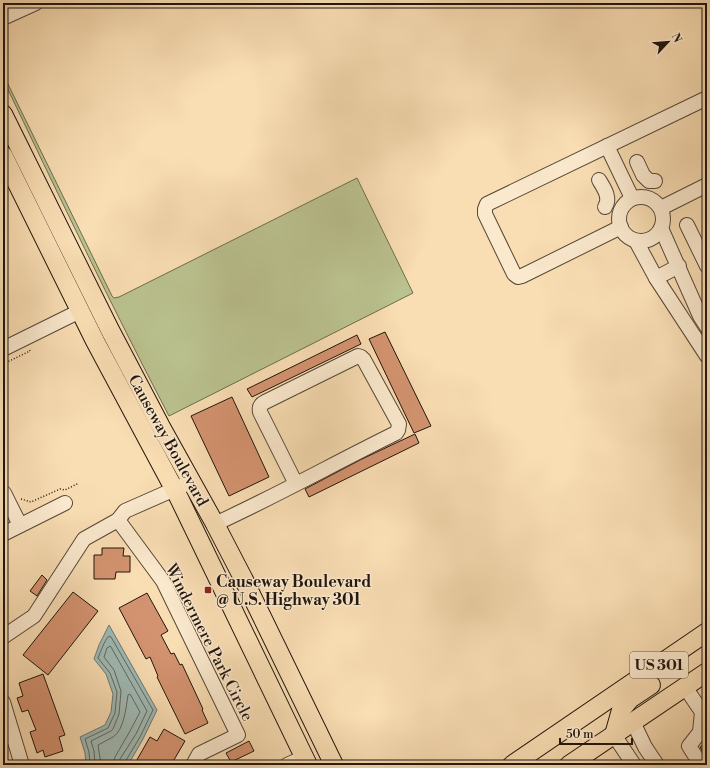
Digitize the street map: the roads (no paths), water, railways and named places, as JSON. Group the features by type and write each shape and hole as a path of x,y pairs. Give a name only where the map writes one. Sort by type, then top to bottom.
{"main road":[{"name":"Causeway Boulevard","path":"3,114 110,330 243,578 334,765"},
{"name":"Causeway Boulevard","path":"3,155 80,311 176,494 307,761"},
{"name":"US 301","path":"512,765 707,632"},
{"path":"614,735 621,710 630,699 707,646"},
{"name":"US 301","path":"569,765 707,672"}],"street":[{"path":"3,18 36,3"},
{"path":"620,227 518,277 514,274 485,214 485,209 487,204 707,98"},
{"path":"608,146 632,198"},
{"path":"637,162 643,175 649,181 655,180"},
{"path":"599,180 608,198 608,203 605,207"},
{"path":"661,208 707,186"},
{"path":"637,196 649,197 661,208 663,215 662,228 651,239 644,241 630,238 620,227 620,211 627,201 632,198 637,196"},
{"path":"687,225 707,266"},
{"path":"662,228 700,316 707,326"},
{"path":"636,240 656,278 707,356"},
{"path":"656,278 678,266"},
{"path":"3,349 80,311"},
{"path":"215,524 277,494 396,433 399,424 364,360 358,356 272,398 263,403 259,408 296,484"},
{"path":"3,637 34,616 84,539 118,520 130,519 193,485"},
{"path":"4,493 20,525"},
{"path":"3,534 65,503"},
{"name":"Windermere Park Circle","path":"118,520 163,581 238,735 199,754 193,765"},
{"path":"685,687 702,712 700,732 689,746 701,765"},
{"path":"3,702 22,765"},
{"path":"633,722 645,747 657,765"},
{"path":"614,735 634,765"},
{"path":"287,765 307,761"}],"water":[{"path":"109,625 157,710 128,765 86,765 85,753 80,737 105,725 111,712 113,694 106,674 94,659"}],"place":[{"name":"Causeway Boulevard @ U.S. Highway 301","path":"208,590"}]}
